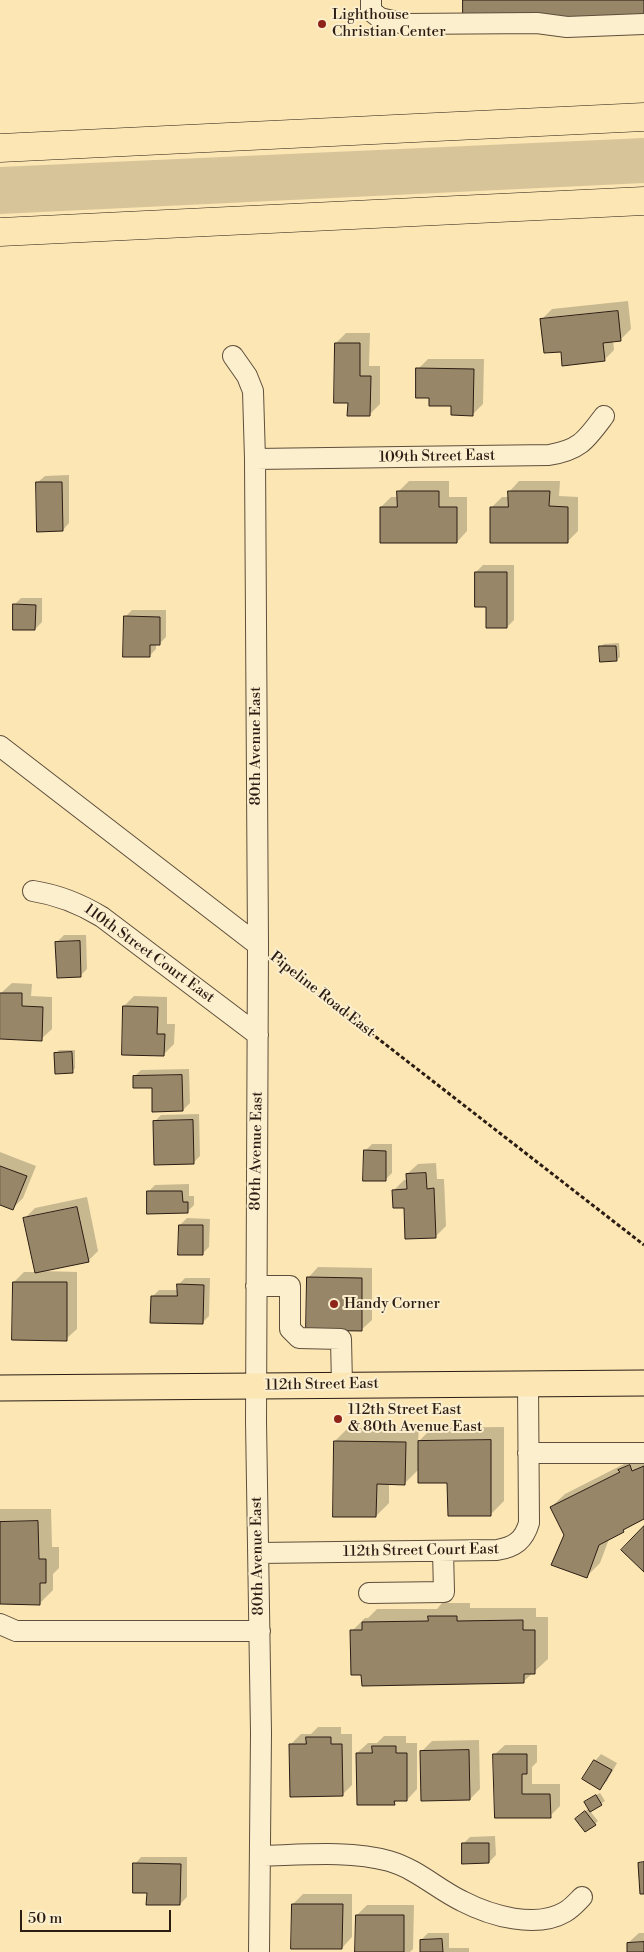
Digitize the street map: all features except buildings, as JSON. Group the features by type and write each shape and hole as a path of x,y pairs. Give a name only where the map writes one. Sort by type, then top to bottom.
{"highway":[{"path":"0,148 644,117"},
{"path":"0,232 644,201"}],"main road":[{"name":"112th Street East","path":"0,1388 644,1383"}],"street":[{"path":"372,0 372,11 380,18 405,24 537,23 567,27 644,24"},
{"name":"80th Avenue East","path":"234,356 254,391 258,945 256,1386 260,1631 259,1952"},
{"name":"109th Street East","path":"255,459 550,455 568,452 582,444 604,416"},
{"name":"Pipeline Road East","path":"0,746 258,945"},
{"name":"110th Street Court East","path":"33,891 53,894 78,902 102,917 258,1035"},
{"path":"256,1286 290,1286 290,1329 299,1338 341,1339 342,1385"},
{"name":"112th Street Court East","path":"259,1553 497,1550 509,1548 526,1534 529,1523 528,1384"},
{"path":"528,1453 644,1453"},
{"path":"369,1593 444,1592 443,1551"},
{"path":"0,1624 16,1632 260,1631"},
{"path":"260,1856 351,1855 391,1861 425,1877 462,1901 496,1915 515,1918 548,1918 564,1913 582,1897"}],"path":[{"name":"Pipeline Road East","path":"258,945 644,1245"}],"shaded area":[{"path":"644,138 644,183 0,214 0,167"}],"place":[{"name":"Lighthouse Christian Center","path":"322,24"},
{"name":"Handy Corner","path":"334,1304"},
{"name":"112th Street East & 80th Avenue East","path":"338,1419"}]}
